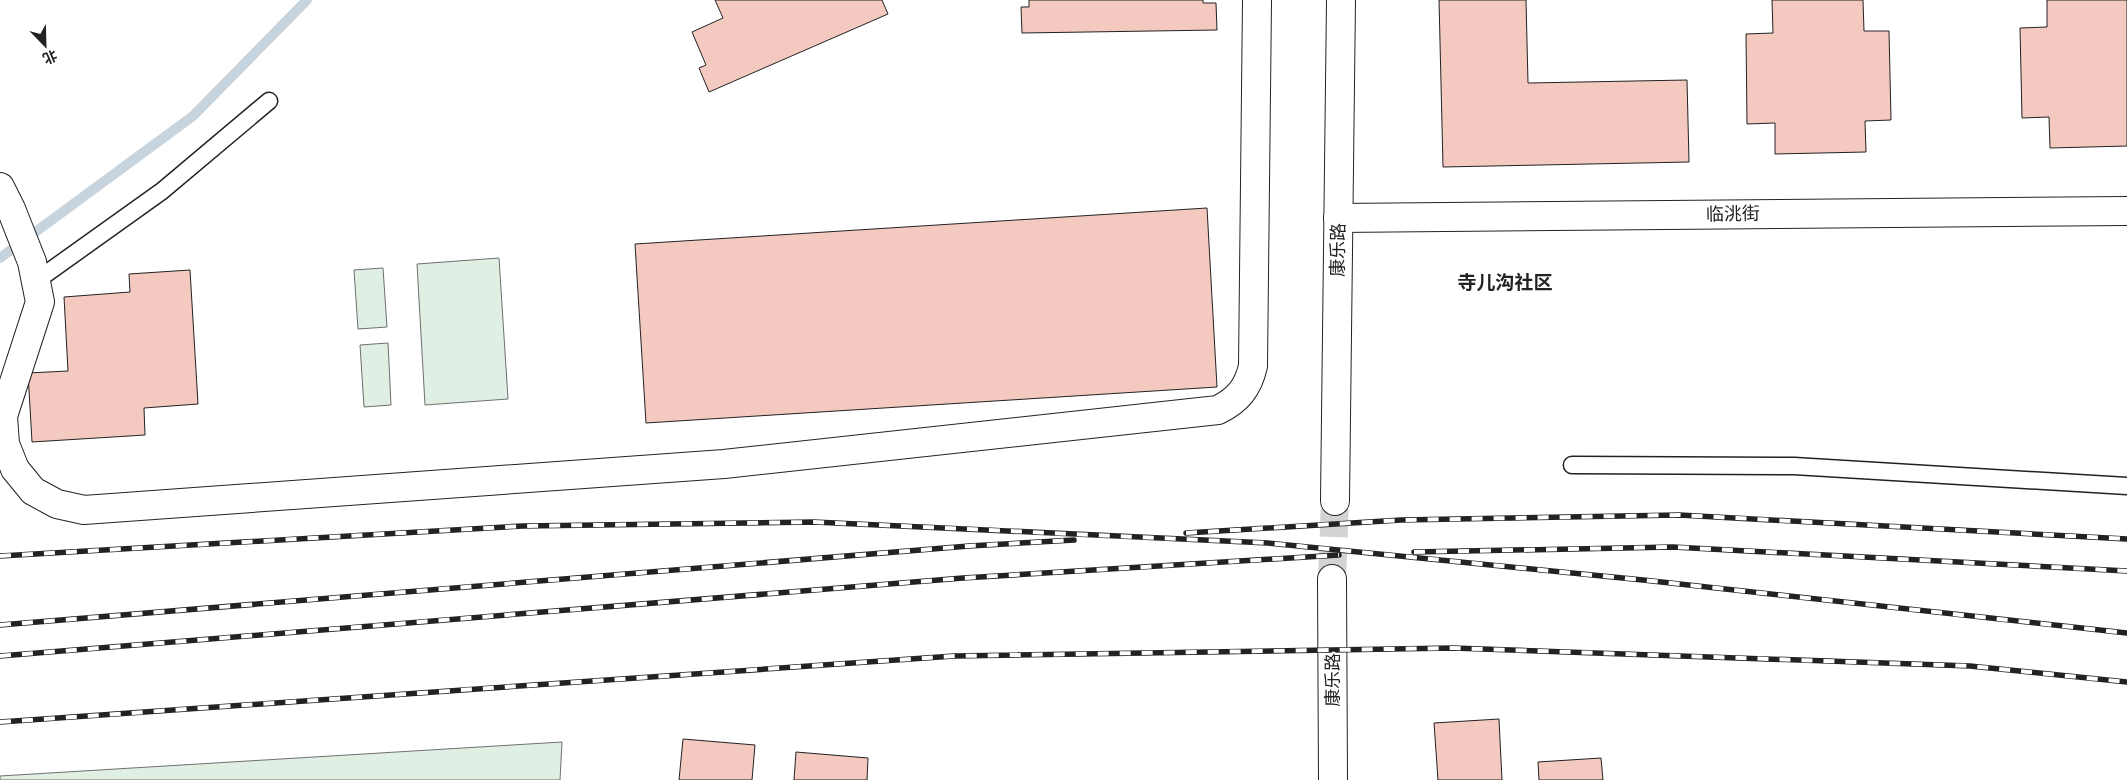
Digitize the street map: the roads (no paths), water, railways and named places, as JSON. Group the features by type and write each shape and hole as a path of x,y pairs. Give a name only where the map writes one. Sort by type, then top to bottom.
{"street":[{"path":"6,198 34,271 40,302 3,416 5,444 15,469 34,490 57,504 84,510 724,464 1218,410 1238,397 1246,387 1253,366 1257,0"},
{"name":"康乐路","path":"1335,501 1341,0"},
{"name":"临洮街","path":"1338,218 2127,210"},
{"name":"康乐路","path":"1332,579 1333,780"}],"lane":[{"path":"34,271 162,191 269,100"},
{"path":"1572,465 1794,466 2127,486"}],"waterway":[{"path":"0,258 193,116 307,0"}],"tunnel":[{"path":"1332,579 1335,501"}],"railway":[{"path":"1186,533 1401,520 1679,515 2127,539"},
{"path":"0,556 523,526 814,522 1268,543 1643,580 2127,633"},
{"path":"0,625 969,546 1074,540"},
{"path":"1414,552 1673,547 2127,571"},
{"path":"0,656 963,578 1339,555"},
{"path":"0,722 954,656 1453,648 1970,666 2127,682"}],"district":[{"name":"寺儿沟社区","path":"1505,282"}]}
